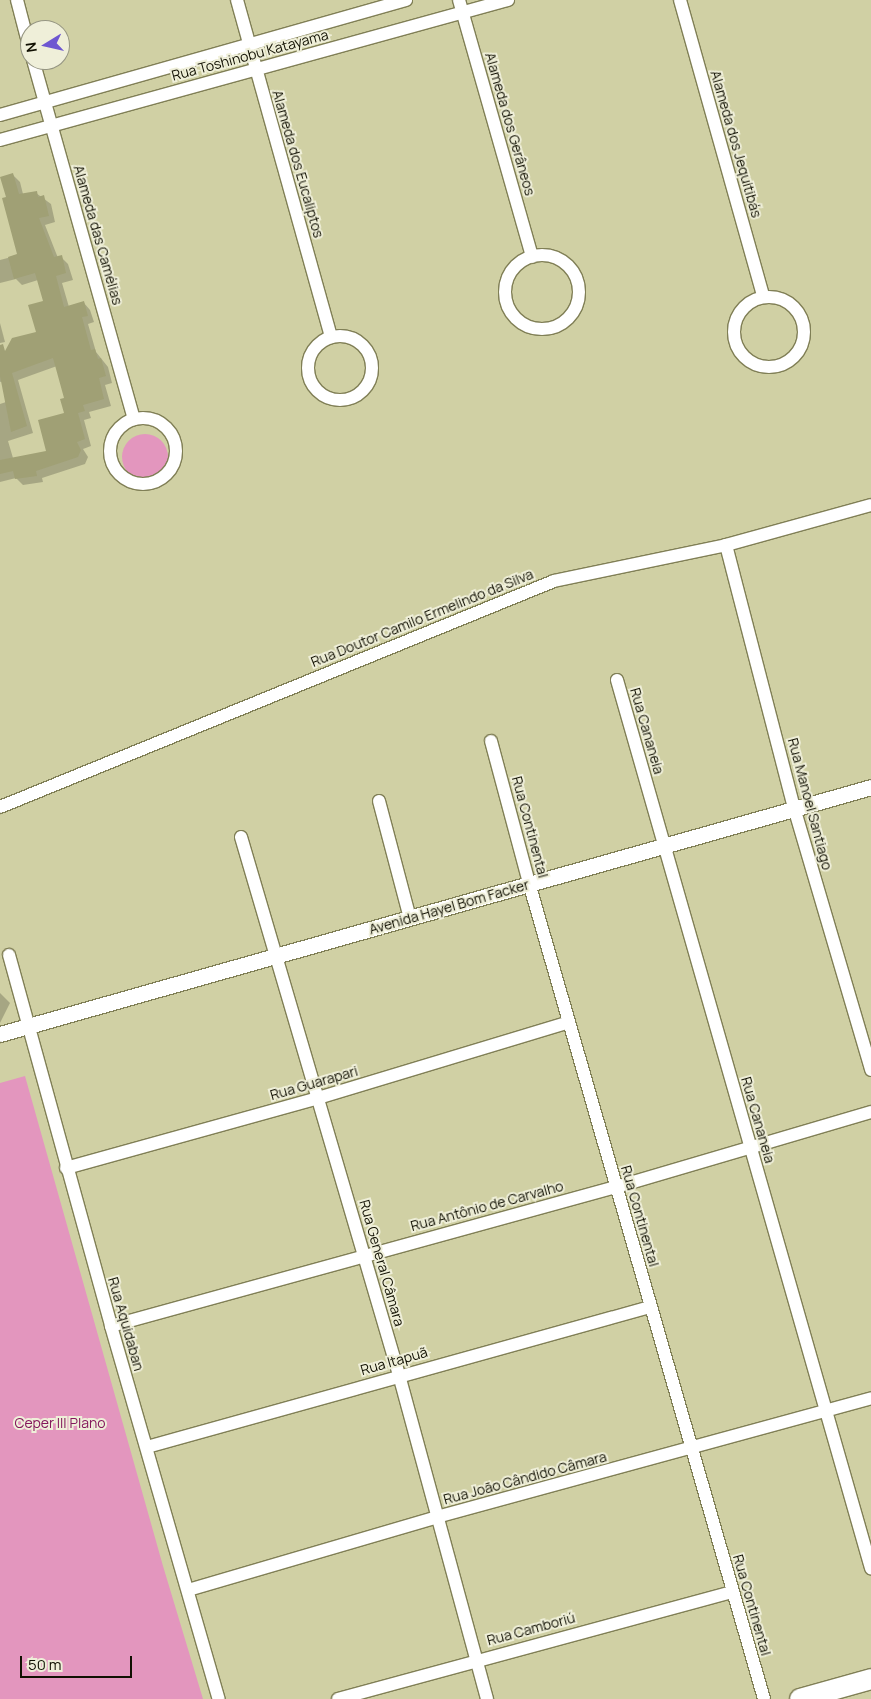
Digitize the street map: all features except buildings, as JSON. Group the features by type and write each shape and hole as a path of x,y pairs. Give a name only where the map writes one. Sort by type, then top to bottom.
{"main road":[{"path":"800,1699 871,1679"}],"street":[{"path":"16,0 22,20"},
{"name":"Alameda dos Eucaliptos","path":"237,0 331,337"},
{"name":"Rua Toshinobu Katayama","path":"0,115 406,0"},
{"name":"Alameda dos Gerâneos","path":"459,0 532,257"},
{"name":"Rua Toshinobu Katayama","path":"0,140 508,0"},
{"name":"Alameda dos Jequitibás","path":"680,0 763,296"},
{"name":"Alameda das Camélias","path":"36,70 134,419"},
{"path":"532,257 555,258 566,264 578,284 579,296 569,318 548,329 524,324 514,317 505,294 512,271 532,257"},
{"path":"763,296 786,301 799,314 804,330 797,353 778,366 754,364 745,358 734,338 737,316 752,300 763,296"},
{"path":"331,337 352,338 360,343 371,360 372,371 364,390 346,400 325,398 316,391 307,370 313,349 331,337"},
{"path":"145,418 165,426 176,446 172,468 155,482 134,483 124,478 112,461 110,451 114,435 124,423 134,419 145,418"},
{"name":"Rua Doutor Camilo Ermelindo da Silva","path":"0,807 554,581 726,546 871,506"},
{"name":"Rua Manoel Santiago","path":"726,546 795,811 871,1070"},
{"name":"Rua Cananeia","path":"617,680 871,1568"},
{"name":"Rua Continental","path":"491,741 529,883 650,1308 764,1699"},
{"name":"Avenida Hayel Bom Facker","path":"0,1034 26,1025 529,883 665,848 871,787"},
{"path":"379,801 410,918"},
{"name":"Rua General Câmara","path":"241,837 399,1375 487,1699"},
{"name":"Rua Aquidaban","path":"9,955 26,1025 110,1326 219,1699"},
{"name":"Rua Guarapari","path":"66,1168 318,1098 569,1022"},
{"name":"Rua Antônio de Carvalho","path":"110,1326 364,1254 616,1187 871,1112"},
{"name":"Rua Itapuã","path":"146,1447 399,1375 650,1308"},
{"name":"Rua João Cândido Câmara","path":"188,1590 437,1517 827,1412 871,1398"},
{"name":"Rua Camboriú","path":"338,1699 476,1659 732,1592"}],"green space":[{"path":"145,434 158,438 164,444 168,457 164,470 158,476 145,480 132,476 126,470 122,457 126,444 132,438"},
{"name":"Ceper III Plano","path":"25,1076 163,1566 203,1699 0,1699 0,1083"}]}
